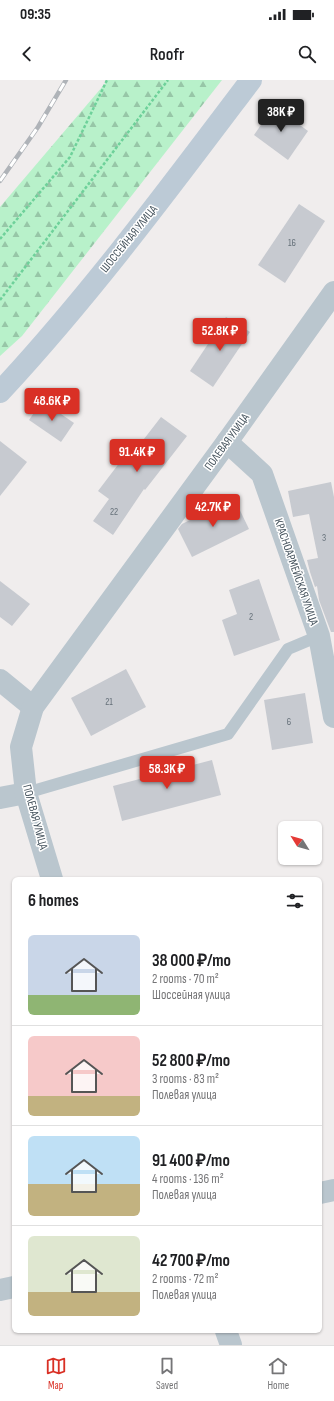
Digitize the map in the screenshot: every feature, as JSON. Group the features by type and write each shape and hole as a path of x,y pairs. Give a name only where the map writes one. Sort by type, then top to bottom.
{"main road":[{"name":"ШОССЕЙНАЯ УЛИЦА","path":"0,392 34,355 137,231 251,80"}],"street":[{"name":"ПОЛЕВАЯ УЛИЦА","path":"51,877 26,793 21,747 33,707 227,442 334,292"},
{"name":"КРАСНОАРМЕЙСКАЯ УЛИЦА","path":"227,442 262,474 319,636 334,717"},
{"path":"0,680 33,707"},
{"path":"0,798 26,793"},
{"path":"322,1193 334,1190"},
{"path":"0,1290 12,1287"},
{"path":"227,1333 231,1345"}],"lane":[{"path":"26,793 228,734 288,649 319,636"}],"path":[{"path":"0,239 70,157 107,80"},
{"path":"0,300 168,80"}],"green space":[{"path":"108,80 222,80 22,336 0,356 0,207"}],"building":[{"path":"274,106 308,131 288,160 254,135"},
{"path":"299,204 325,221 285,283 258,265"},
{"path":"226,317 250,332 213,387 190,371"},
{"path":"42,401 74,423 61,442 29,420"},
{"path":"161,417 187,436 145,490 144,489 113,535 93,521 109,499 98,491 133,445 137,448"},
{"path":"0,441 27,462 0,496"},
{"path":"331,482 334,497 334,632 331,632 319,600 317,586 315,587 307,560 318,558 309,514 293,517 288,491"},
{"path":"234,498 249,529 192,557 178,529 182,524"},
{"path":"259,579 280,640 234,656 222,620 237,614 229,590"},
{"path":"0,581 30,604 12,626 0,617"},
{"path":"126,669 146,707 91,736 71,698"},
{"path":"305,693 313,743 272,750 264,700"},
{"path":"212,760 221,795 122,821 113,786"}],"railway":[{"path":"0,181 38,127 66,80"}]}
